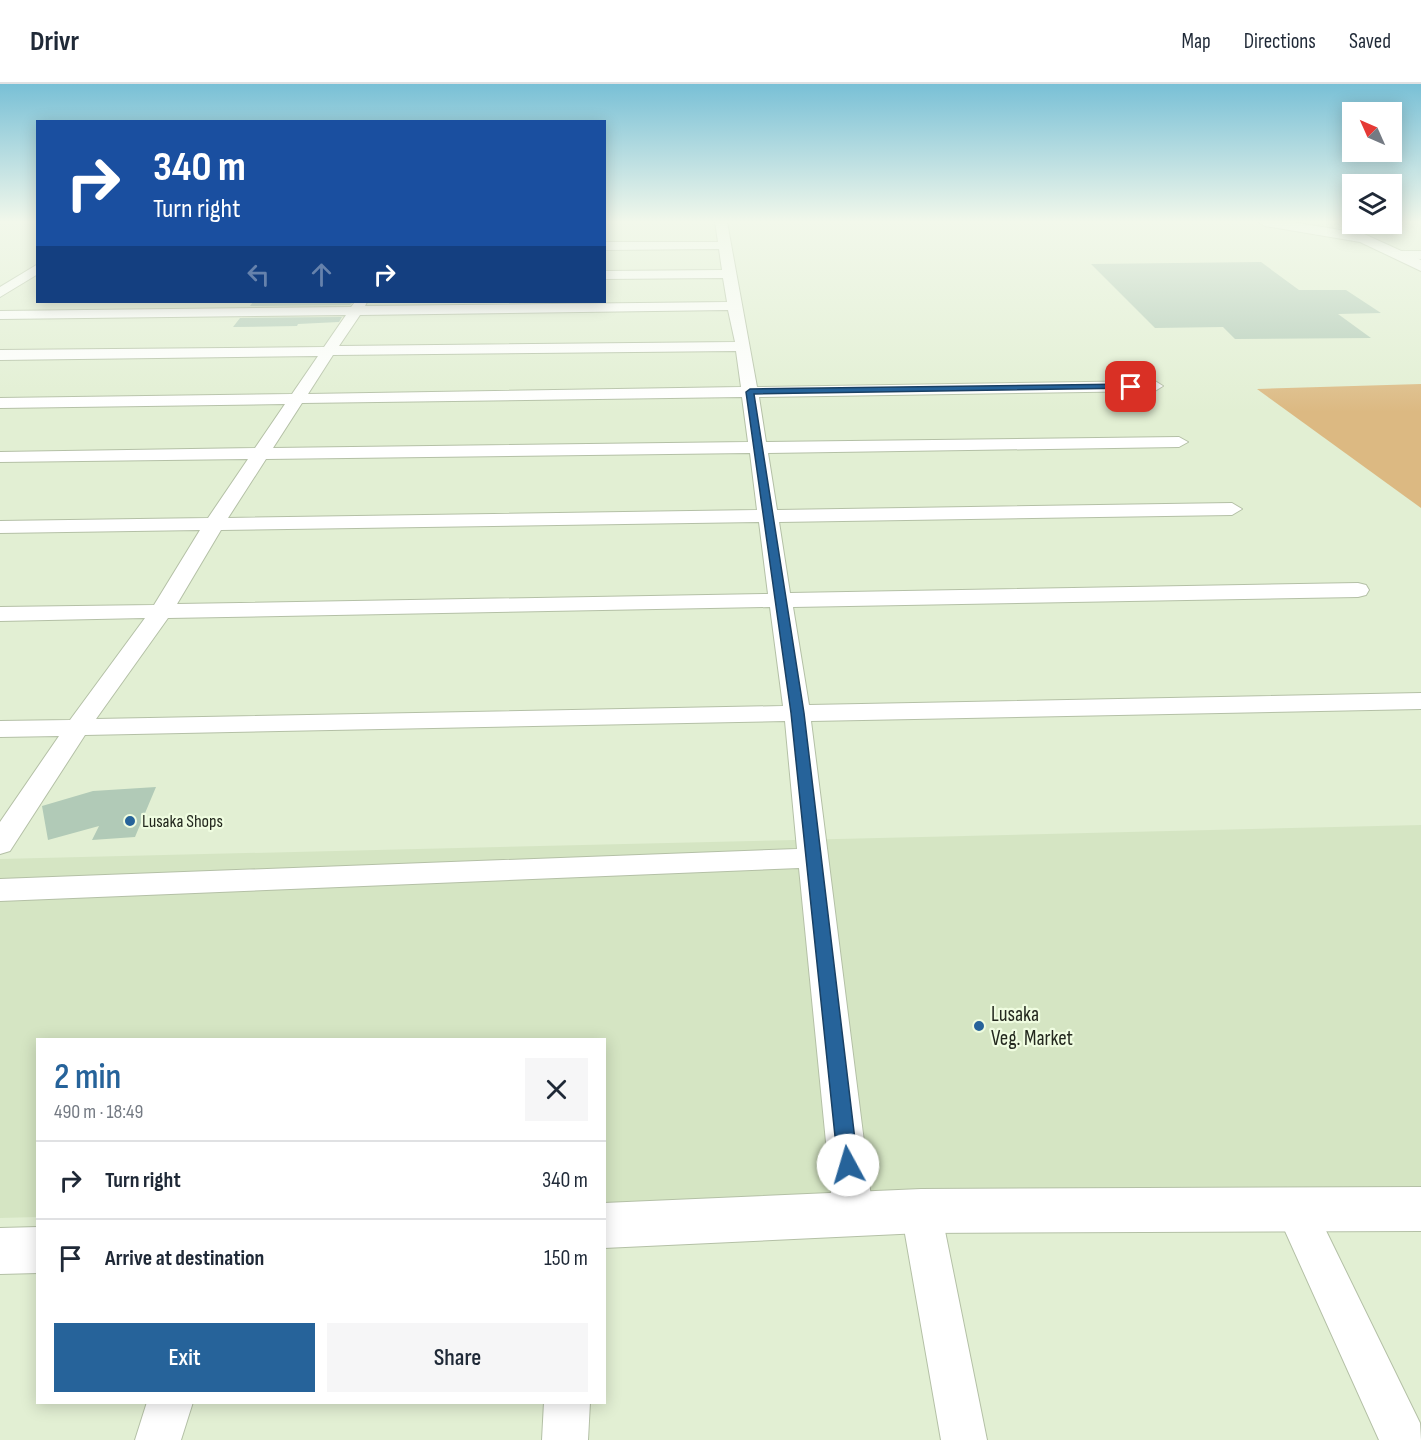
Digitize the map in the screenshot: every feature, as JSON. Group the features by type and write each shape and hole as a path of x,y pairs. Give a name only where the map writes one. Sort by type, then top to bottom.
{"street":[{"path":"730,285 743,346 797,713 853,1213"},
{"path":"0,315 358,306 734,306"},
{"path":"0,844 77,728 161,612 214,524 358,306"},
{"path":"0,355 743,346"},
{"path":"0,403 1155,386"},
{"path":"0,457 1179,442"},
{"path":"0,527 1232,508"},
{"path":"0,614 782,602 1358,590"},
{"path":"0,729 1421,701"},
{"path":"0,890 814,858"},
{"path":"606,1226 921,1211 1421,1209"},
{"path":"921,1211 964,1440"},
{"path":"1296,1211 1403,1440"},
{"path":"0,1251 36,1250"},
{"path":"158,1440 169,1404"},
{"path":"565,1440 567,1404"}],"shaded area":[{"path":"1421,384 1421,508 1257,389"},
{"path":"1421,825 1421,1186 606,1204 606,1038 36,1038 36,1217 0,1218 0,859"}],"building":[{"path":"1112,285 1293,285 1299,290 1346,290 1381,313 1338,314 1371,338 1235,339 1223,327 1155,328"},
{"path":"252,303 352,303 350,305 250,306"},
{"path":"342,317 339,322 298,324 297,326 233,327 240,318"},
{"path":"156,787 135,837 92,840 99,826 48,840 42,806 93,791"}],"place":[{"name":"Lusaka Shops","path":"130,821"},
{"name":"Lusaka Veg. Market","path":"979,1026"}],"route":[{"path":"848,1165 797,713 750,392 1131,387"}]}
